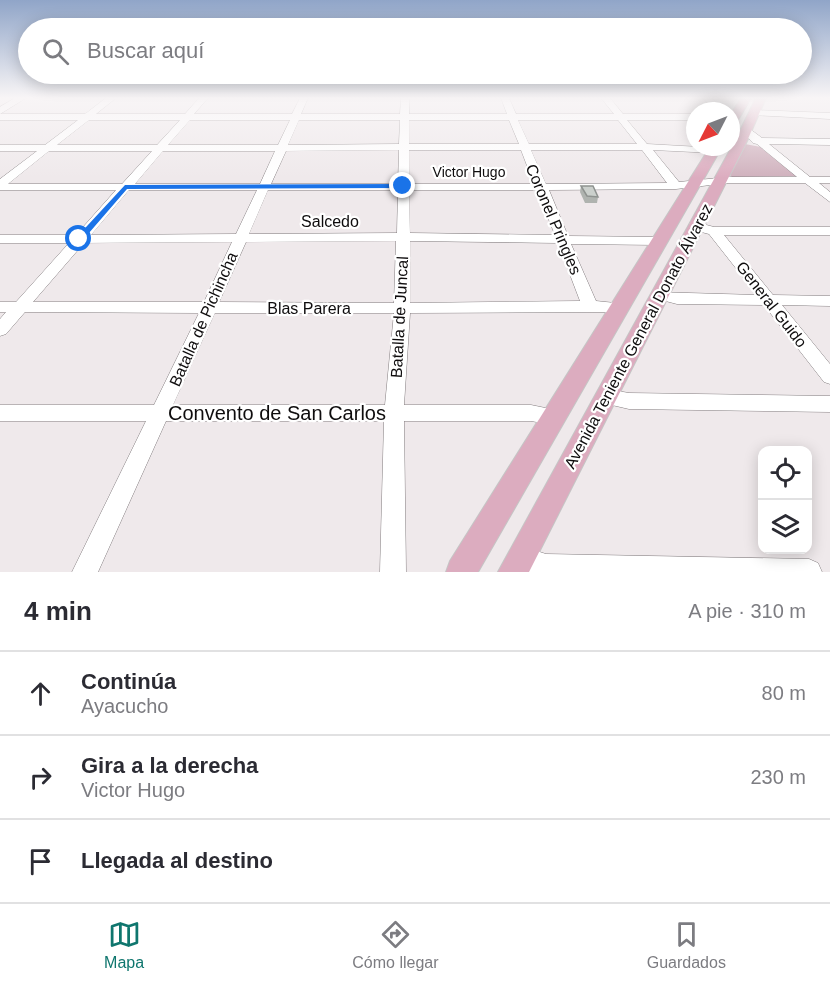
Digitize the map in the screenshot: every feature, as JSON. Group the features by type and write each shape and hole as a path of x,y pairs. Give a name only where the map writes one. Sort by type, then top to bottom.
{"main road":[{"name":"Avenida Teniente General Donato Álvarez","path":"517,565 659,295 705,229 719,180 741,125"},
{"name":"Avenida Teniente General Donato Álvarez","path":"461,572 659,241 686,185 709,156"}],"street":[{"path":"0,186 78,125"},
{"path":"0,330 180,125"},
{"name":"Batalla de Pichincha","path":"85,572 211,308 240,238 293,125"},
{"name":"Batalla de Juncal","path":"393,572 394,413 402,308 404,125"},
{"name":"Coronel Pringles","path":"516,125 590,306"},
{"path":"627,125 646,147 686,185"},
{"path":"749,125 806,180 830,198"},
{"path":"765,125 830,142"},
{"path":"0,148 686,147"},
{"name":"Victor Hugo","path":"0,186 541,187 686,185 719,180 830,180"},
{"path":"705,229 830,231"},
{"name":"General Guido","path":"705,229 770,300 830,377"},
{"name":"Salcedo","path":"0,239 402,237 659,241"},
{"path":"659,295 677,299 830,301"},
{"name":"Blas Parera","path":"0,307 590,306 619,308"},
{"path":"606,397 629,401 830,404"},
{"name":"Convento de San Carlos","path":"0,413 531,413 553,417"},
{"path":"517,565 680,571 808,572"}],"shaded area":[{"path":"745,144 761,147 798,176 732,177 730,175"}],"building":[{"path":"581,186 593,186 598,197 587,196"}],"route":[{"path":"79,239 125,187 403,186"}]}
